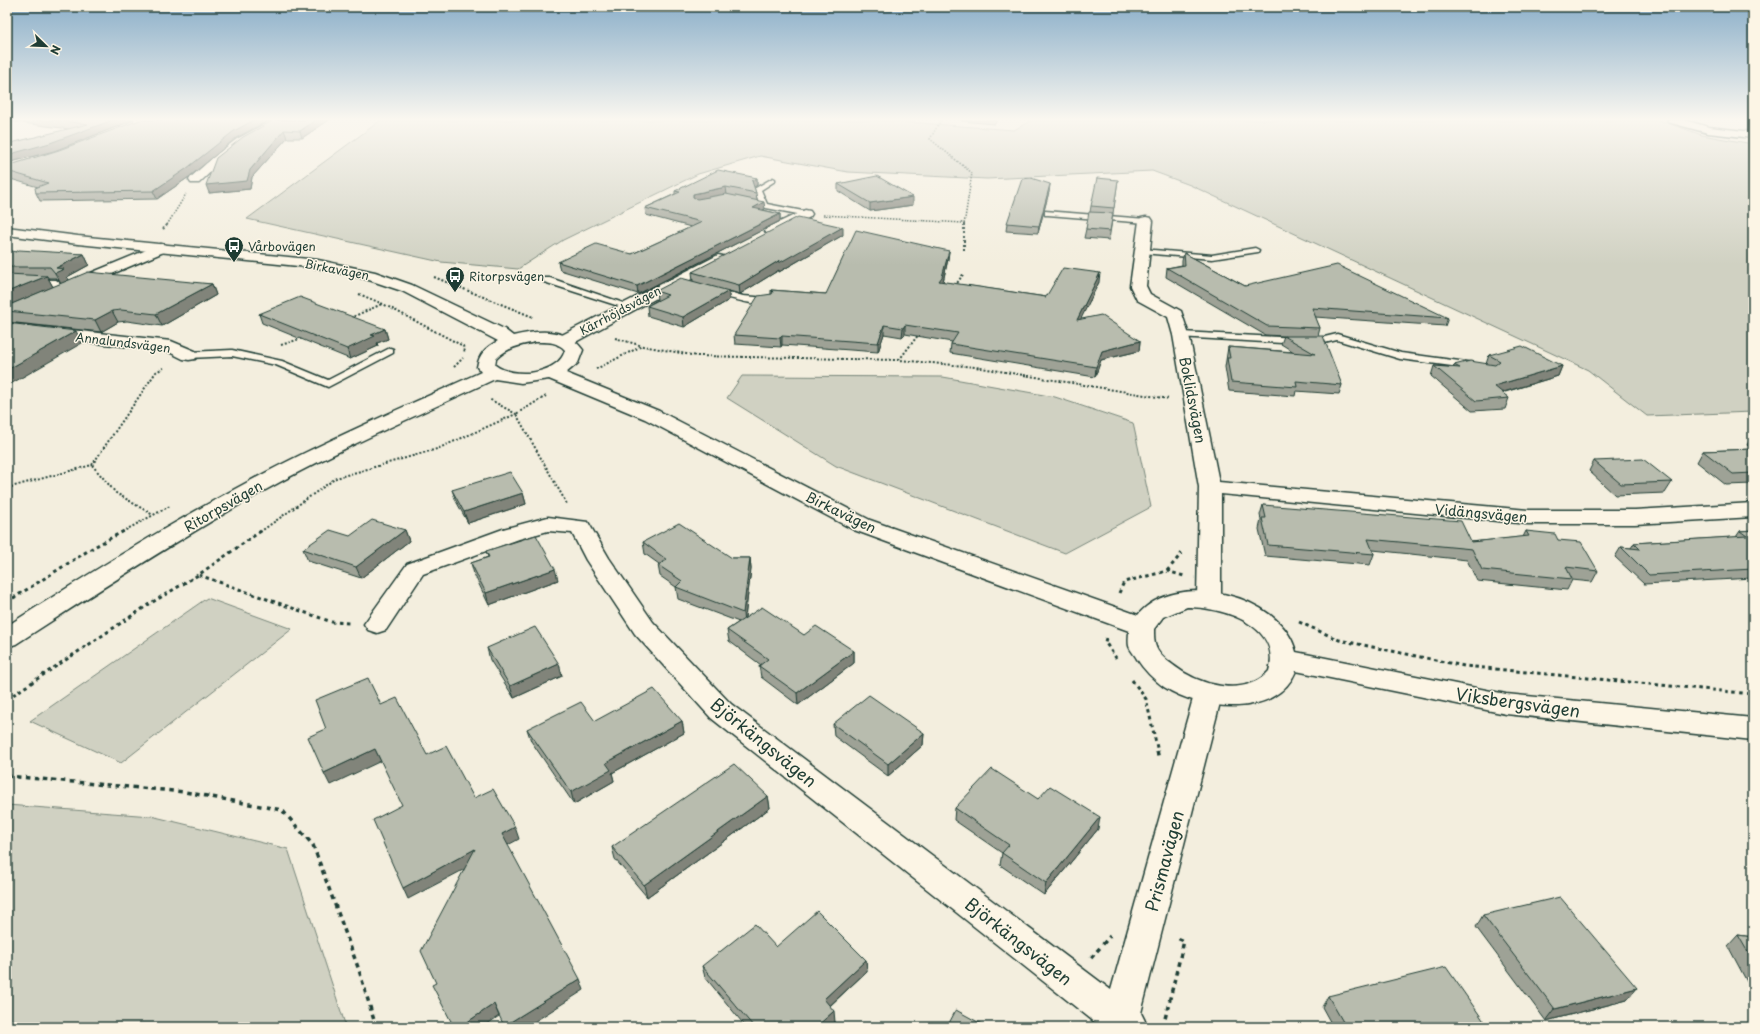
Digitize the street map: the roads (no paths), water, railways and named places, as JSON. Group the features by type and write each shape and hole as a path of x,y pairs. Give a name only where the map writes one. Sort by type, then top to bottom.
{"street":[{"path":"195,180 208,168"},
{"path":"762,236 804,214"},
{"name":"Boklidsvägen","path":"1146,221 1138,286 1143,297 1175,314 1181,335 1210,488 1209,592"},
{"name":"Birkavägen","path":"7,231 318,264 370,275 407,288 498,333 510,342"},
{"path":"44,298 161,248"},
{"name":"Kärrhöjdsvägen","path":"564,341 628,306 684,283 734,251"},
{"name":"Annalundsvägen","path":"7,328 172,346 189,355"},
{"path":"535,337 564,341 569,343 574,350 573,358 561,368 551,373 520,378 509,378 493,373 486,367 487,358 496,349 510,342 535,337"},
{"name":"Ritorpsvägen","path":"7,638 104,576 253,488 330,448 493,373"},
{"name":"Birkavägen","path":"551,373 652,415 862,524 1142,626"},
{"name":"Vidängsvägen","path":"1210,488 1528,517 1635,517 1753,510"},
{"name":"Björkängsvägen","path":"377,624 415,568 511,534 548,524 580,527 598,560 644,628 721,711 1070,980 1123,1025"},
{"path":"1209,592 1261,621 1277,637 1285,660 1282,672 1274,683 1264,690 1249,695 1230,697 1208,695 1181,685 1157,669 1148,658 1142,647 1140,636 1142,626 1153,611 1167,604 1209,592"},
{"name":"Viksbergsvägen","path":"1285,660 1506,704 1753,729"},
{"name":"Prismavägen","path":"1123,1025 1208,695"}],"lane":[{"path":"764,205 757,189 773,180"},
{"path":"742,201 804,214"},
{"path":"1048,213 1146,221"},
{"path":"1142,251 1212,257 1255,250"},
{"path":"547,280 628,306"},
{"path":"7,281 56,283"},
{"path":"706,289 742,300 768,301"},
{"path":"1181,335 1316,342 1337,337 1400,356 1486,369"},
{"path":"189,355 232,354 279,363 328,384 390,351"}],"place":[{"name":"Vårbovägen","path":"234,263"},
{"name":"Ritorpsvägen","path":"455,293"}]}
